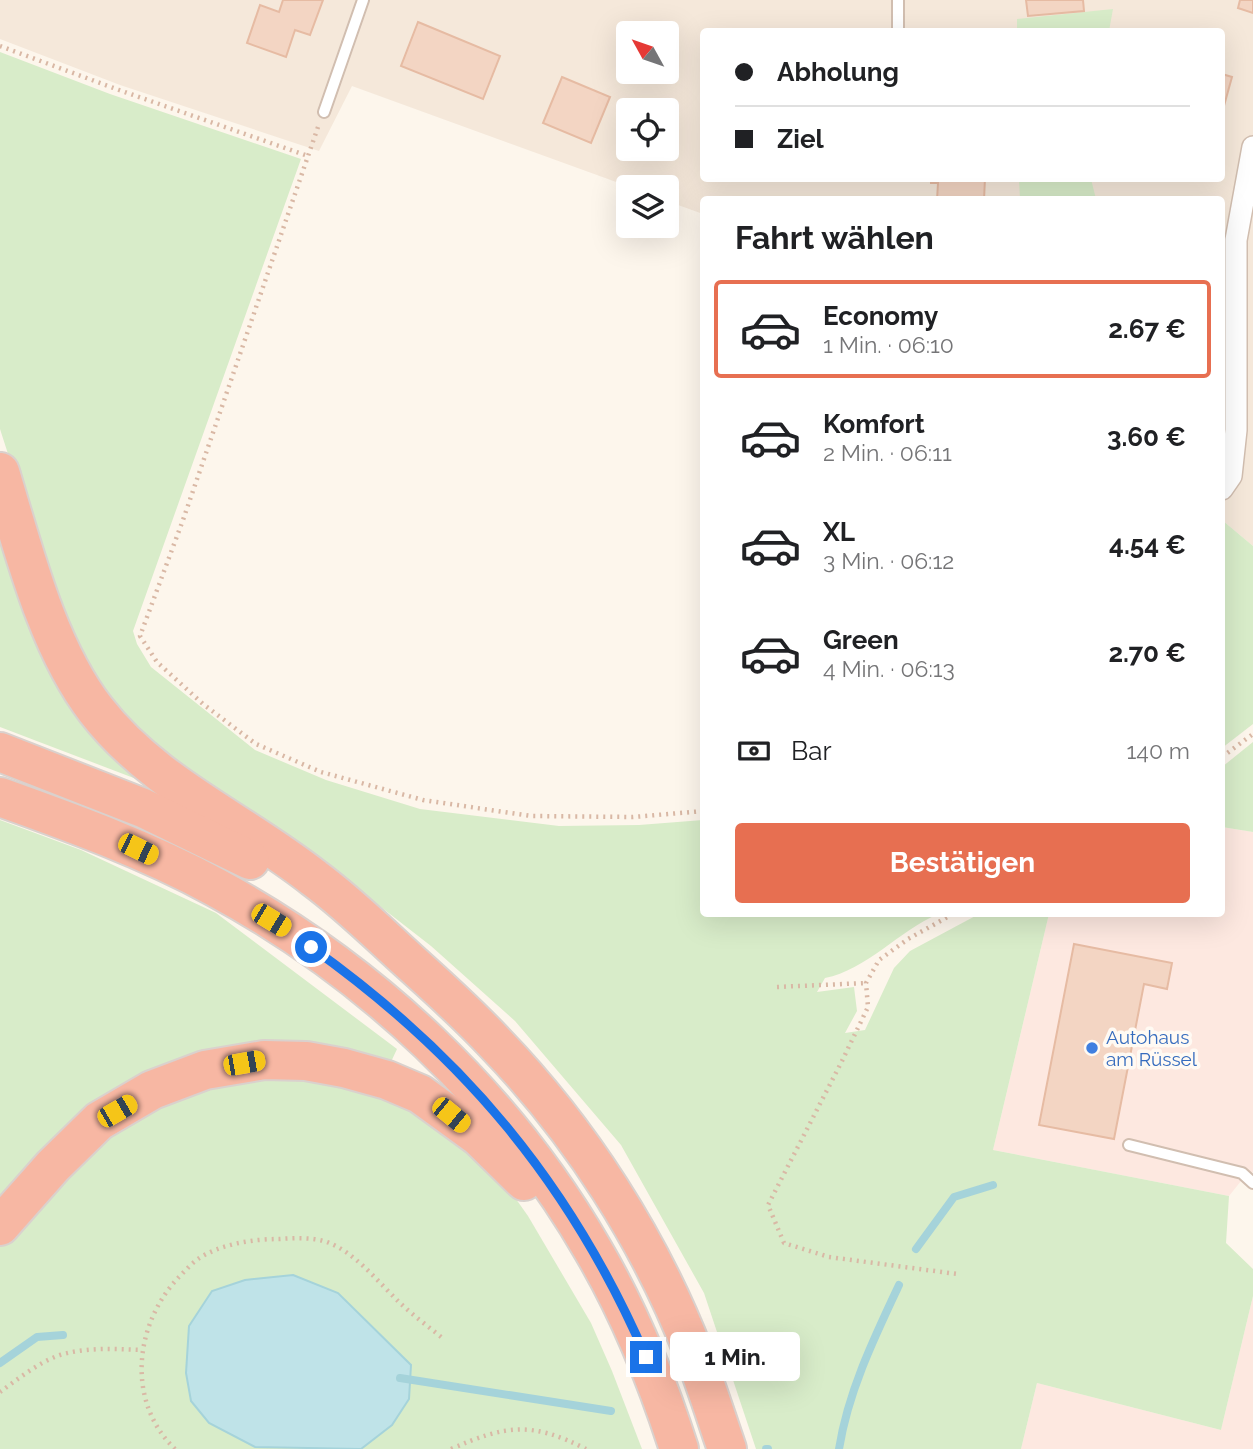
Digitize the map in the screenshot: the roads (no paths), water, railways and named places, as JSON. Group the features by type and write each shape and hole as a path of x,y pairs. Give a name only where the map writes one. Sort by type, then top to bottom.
{"highway":[{"path":"0,472 31,574 64,659 96,711 164,777 299,866 340,897 454,1001 530,1081 575,1139 640,1242 693,1353 727,1449"},
{"path":"0,752 130,803 213,840 281,876 346,916 408,960"},
{"path":"0,797 138,849 215,887 289,932 354,977 459,1071 542,1172 593,1249 655,1379 679,1449"},
{"path":"0,1226 53,1166 99,1121 152,1090 205,1070 264,1060 306,1061 387,1080 420,1094 479,1137 593,1249"}],"street":[{"path":"1225,484 1231,476 1236,429 1236,240 1253,147"}],"lane":[{"path":"324,112 363,0"},
{"path":"898,0 898,28"},
{"path":"1129,1146 1242,1172 1253,1183"}],"water":[{"path":"293,1275 338,1293 411,1365 409,1399 392,1425 361,1449 255,1447 209,1423 191,1401 186,1373 189,1326 212,1291 245,1280"}],"waterway":[{"path":"916,1249 954,1197 993,1185"},
{"path":"839,1449 855,1386 899,1285"},
{"path":"0,1363 37,1337 63,1335"},
{"path":"400,1378 611,1411"}],"place":[{"name":"Autohaus am Rüssel","path":"1092,1048"}]}
